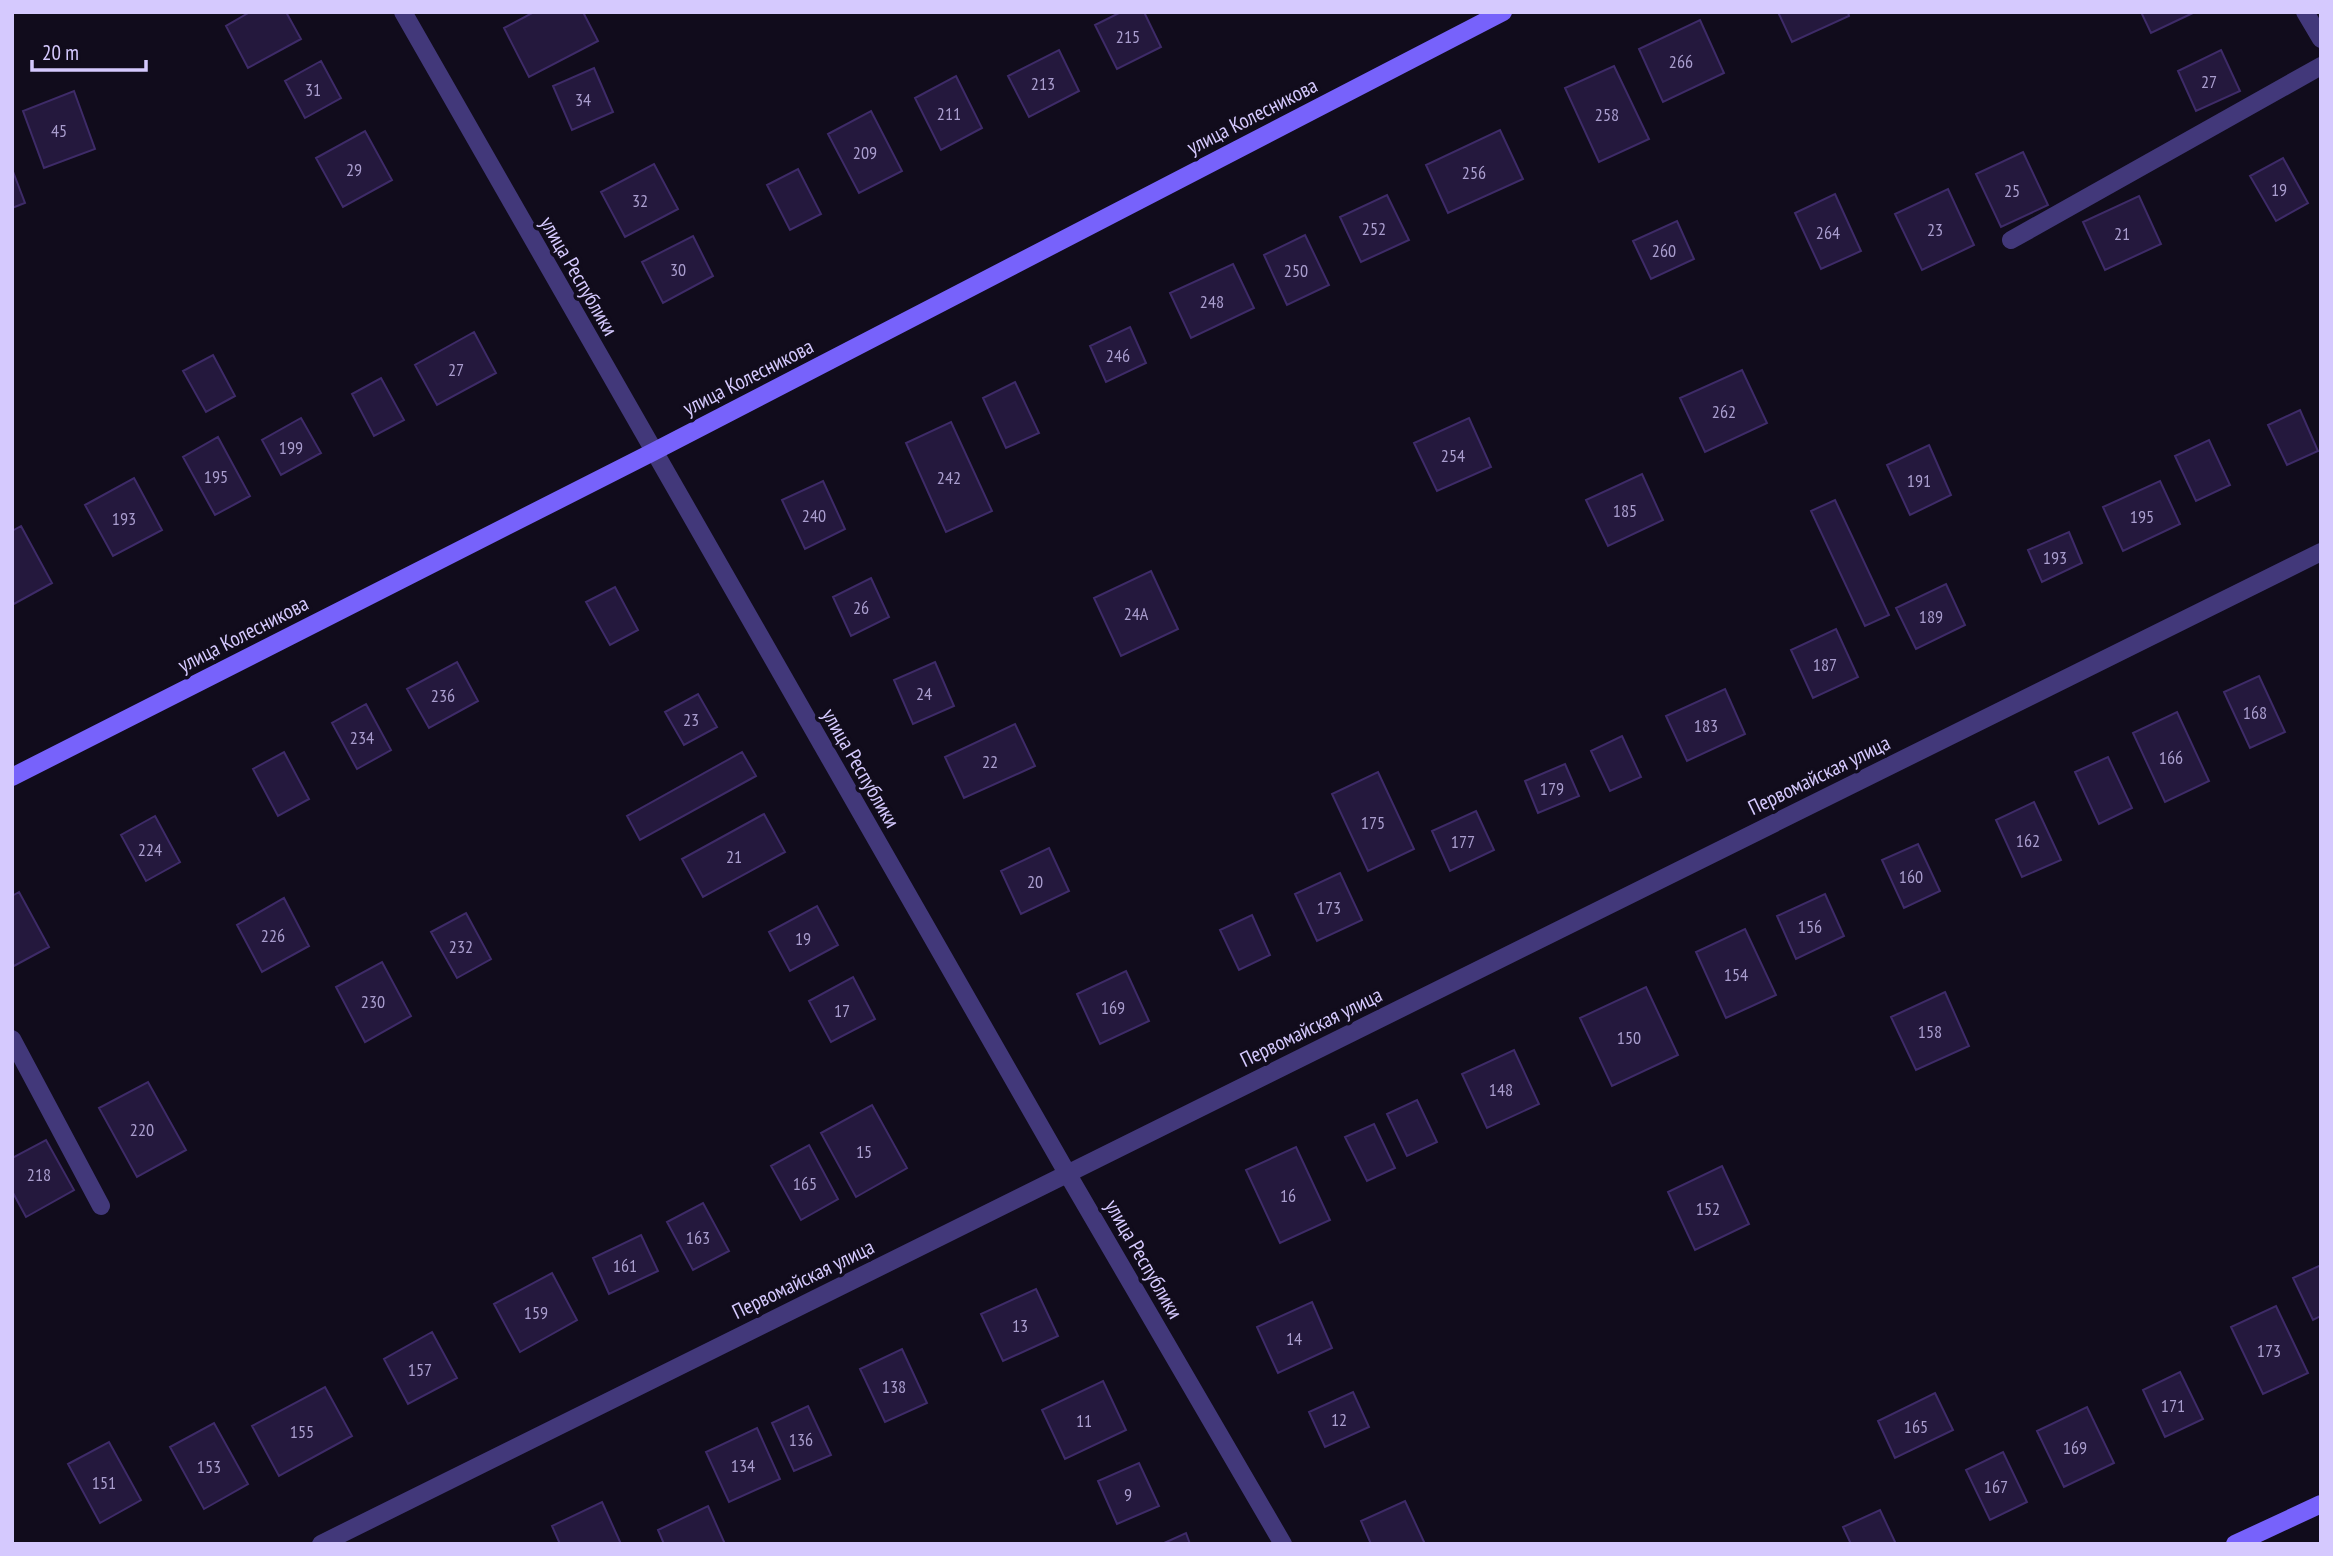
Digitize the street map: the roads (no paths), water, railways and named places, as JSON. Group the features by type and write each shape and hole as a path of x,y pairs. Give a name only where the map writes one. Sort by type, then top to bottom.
{"street":[{"name":"улица Республики","path":"403,12 1067,1173 1283,1544"},
{"name":"улица Колесникова","path":"12,777 653,452 1503,12"},
{"path":"2305,12 2321,39"},
{"path":"2011,240 2321,66"},
{"name":"Первомайская улица","path":"321,1544 2321,552"},
{"path":"12,1039 101,1206"},
{"path":"2235,1544 2321,1504"}]}
